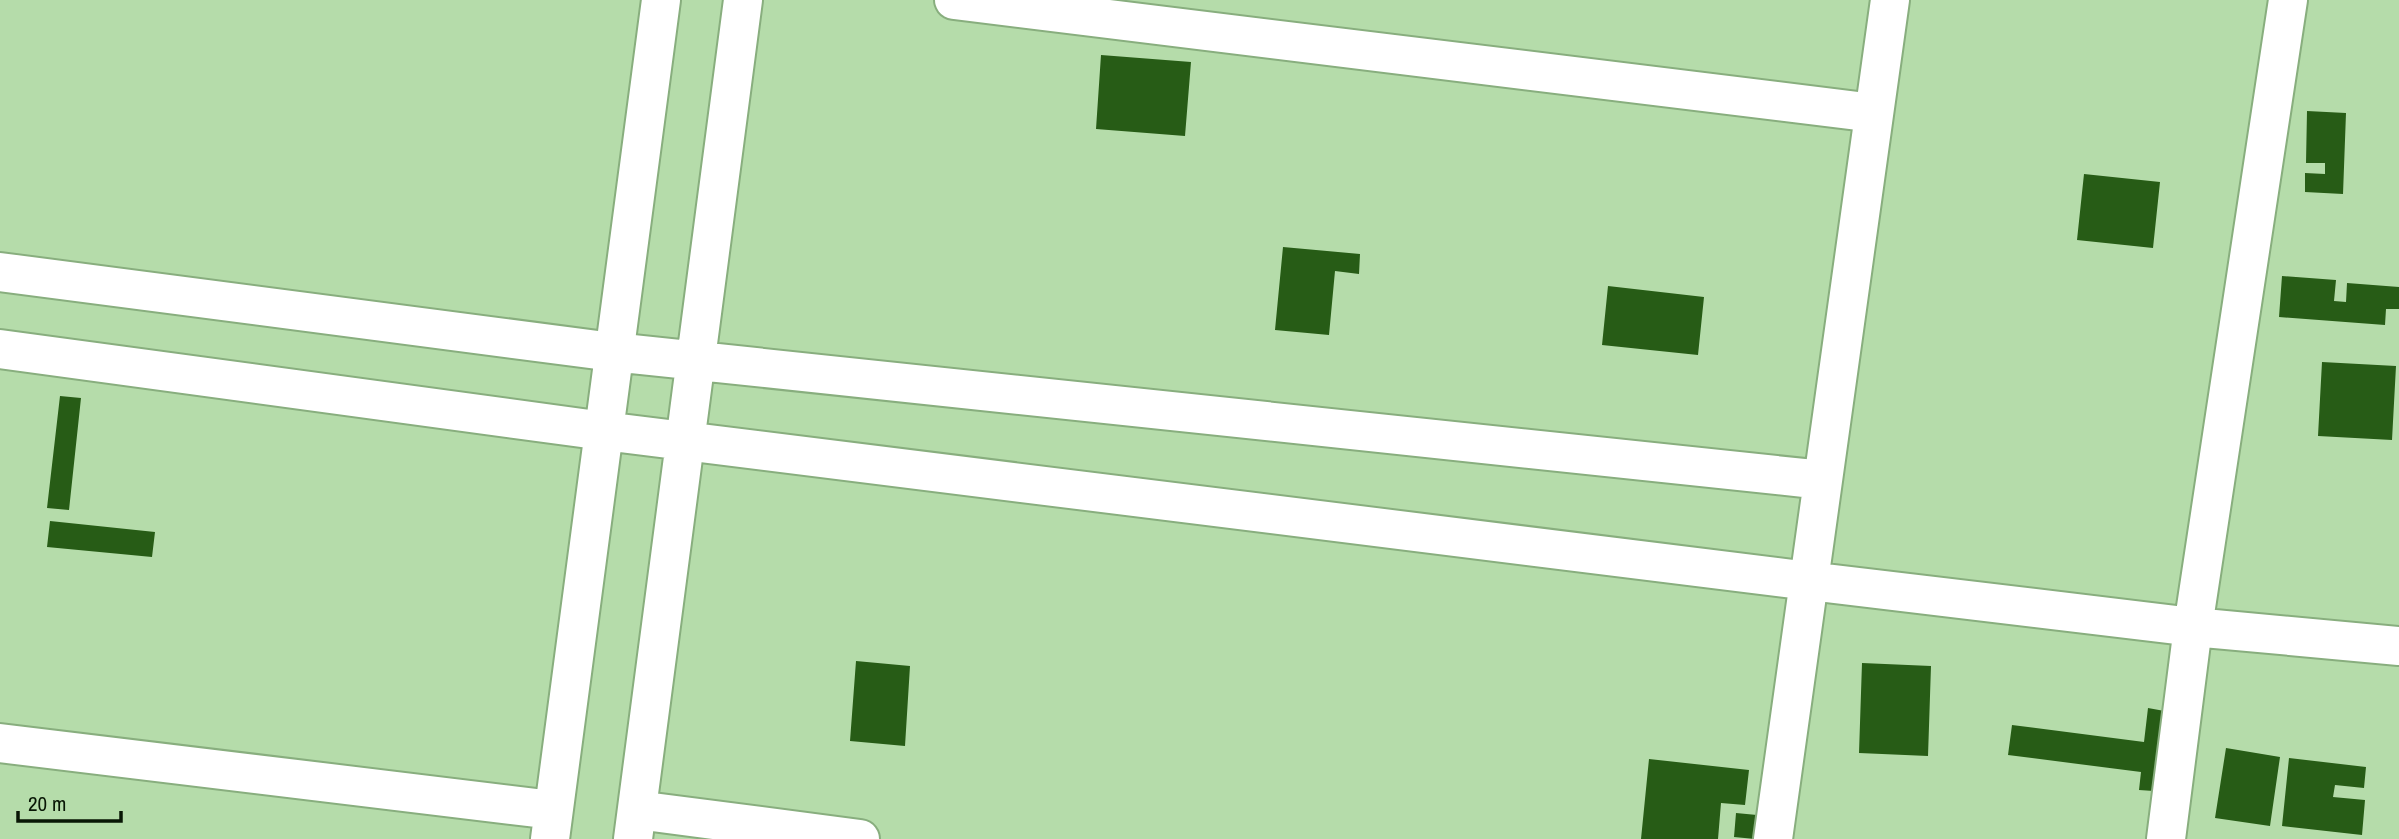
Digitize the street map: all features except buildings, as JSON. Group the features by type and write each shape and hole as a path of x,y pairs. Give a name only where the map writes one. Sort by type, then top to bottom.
{"street":[{"path":"0,743 551,825 661,0"},
{"path":"743,0 635,824 860,839"},
{"path":"954,0 1874,113"},
{"path":"1773,839 1890,0"},
{"path":"2166,839 2193,627 2288,0"},
{"path":"0,272 613,352 1823,480"},
{"path":"0,349 604,431 1809,581 2193,627 2399,646"}]}
